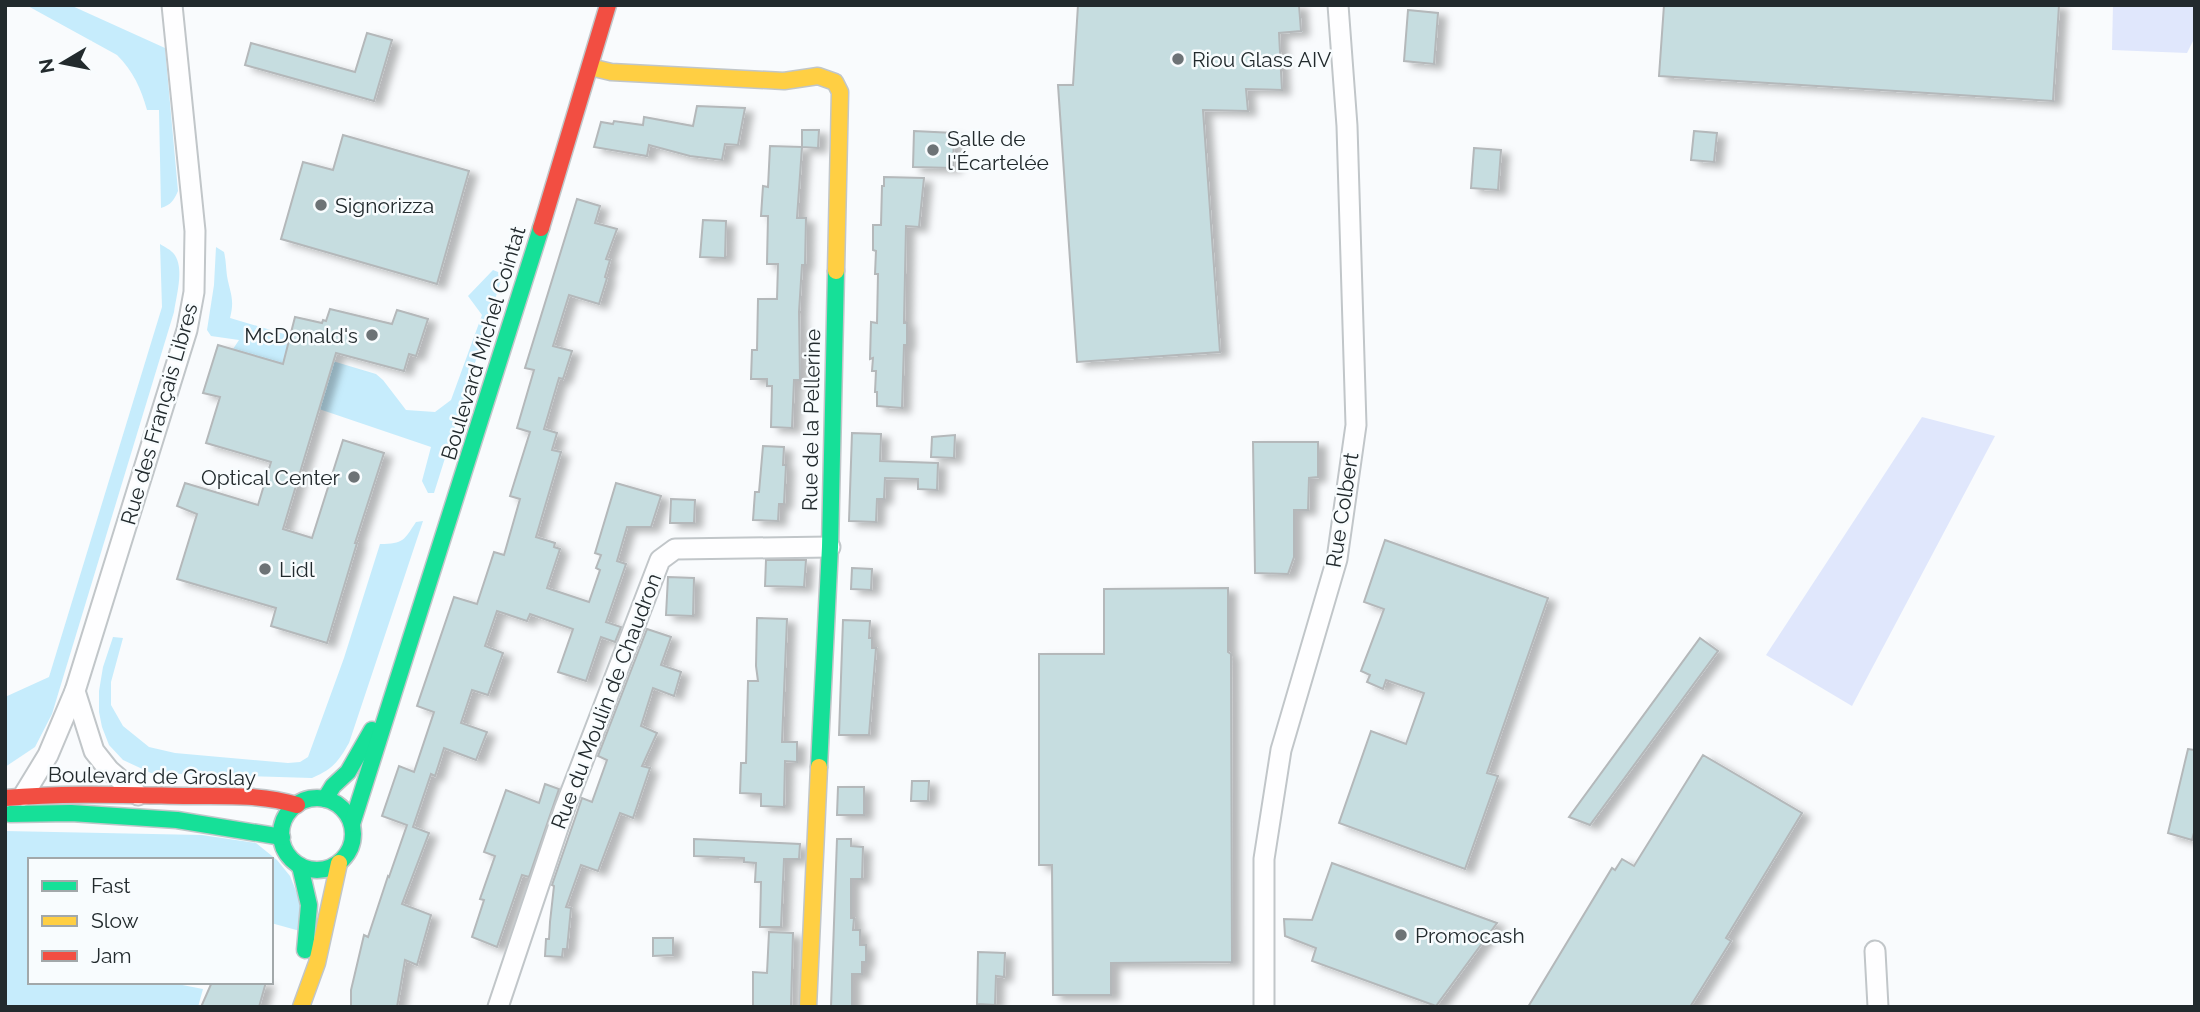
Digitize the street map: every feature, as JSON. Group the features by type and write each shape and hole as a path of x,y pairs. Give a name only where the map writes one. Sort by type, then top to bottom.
{"main road":[{"name":"Boulevard Michel Cointat","path":"352,824 447,528 608,5"},
{"name":"Rue de la Pellerine","path":"590,66 611,72 784,81 818,76 835,82 840,92 830,547 808,1007"},
{"name":"Boulevard Michel Cointat","path":"325,799 333,786 348,772 393,692"},
{"name":"Boulevard de Groslay","path":"14,797 71,793 254,798 297,805"},
{"path":"325,799 342,808 348,815 352,824 351,845 347,855 339,863 320,870 300,866 287,854 282,837 285,819 305,800 325,799"},
{"name":"Boulevard de Groslay","path":"5,814 71,813 177,820 282,837"},
{"path":"301,1007 317,963 339,863"},
{"path":"287,1007 305,948 309,916 300,866"}],"street":[{"name":"Rue des Français Libres","path":"14,797 48,755 75,691 187,330 194,292 194,207 172,5"},
{"name":"Rue Colbert","path":"1264,1007 1264,859 1281,750 1337,559 1356,425 1347,126 1338,5"},
{"name":"Rue du Moulin de Chaudron","path":"498,1007 564,810 660,560 675,550 830,547"},
{"path":"75,691 94,751 109,770 138,795"},
{"path":"1875,951 1878,1007"}],"shaded area":[{"path":"26,5 70,5 165,48 178,191 170,204 161,208 159,110 147,110 128,67 117,55"},
{"path":"2113,5 2195,5 2195,37 2187,53 2112,50"},
{"path":"160,244 174,254 179,267 174,312 52,714 35,747 5,767 5,697 49,677 162,307"},
{"path":"216,247 225,255 232,301 230,318 301,339 299,351 376,374 406,410 435,412 451,400 482,315 468,296 493,270 503,274 434,493 428,493 422,481 431,447 319,409 328,378 233,349 239,340 211,336 207,330 214,285"},
{"path":"1922,417 1995,436 1852,706 1766,655"},
{"path":"423,521 349,743 330,768 312,778 151,773 123,760 109,745 99,712 99,691 103,667 113,637 123,638 111,682 111,705 123,726 149,747 175,753 288,763 300,762 308,757 344,658 380,544 399,542 416,522"},
{"path":"5,831 202,835 256,843 277,860 290,876 300,901 300,931 273,924 273,858 28,858 28,984 177,984 203,989 198,1007 5,1007"}],"building":[{"path":"1078,5 1299,5 1301,31 1279,33 1282,90 1246,89 1248,111 1203,110 1220,352 1077,362 1058,85 1073,85"},
{"path":"1664,5 2059,5 2053,101 1659,76"},
{"path":"1408,10 1438,13 1434,64 1404,61"},
{"path":"367,33 392,40 374,101 245,65 251,43 355,72"},
{"path":"697,106 745,108 738,145 725,144 722,160 690,156 649,145 647,156 594,147 601,122 643,125 644,117 693,126"},
{"path":"802,130 819,130 818,148 802,147"},
{"name":"Salle de l'Écartelée","path":"914,131 954,133 953,168 913,167"},
{"path":"1694,131 1717,133 1714,162 1691,160"},
{"path":"343,135 469,171 437,284 281,239 303,162 333,170"},
{"path":"770,146 802,147 797,218 806,218 805,265 802,265 799,312 800,380 794,380 792,428 771,427 772,386 767,386 767,379 751,379 752,350 757,350 758,299 777,299 778,264 767,264 768,216 761,216 763,186 768,187"},
{"path":"1474,148 1501,150 1498,190 1471,188"},
{"path":"884,177 924,178 919,227 906,226 904,323 907,323 907,345 904,345 902,408 877,406 876,371 872,371 873,358 870,359 871,322 877,323 878,274 875,274 873,225 881,225"},
{"path":"577,199 600,206 595,223 617,229 606,259 610,260 599,304 569,295 553,346 572,351 563,379 559,378 544,429 557,433 552,450 561,452 536,537 555,543 554,547 560,549 547,588 589,602 600,570 596,568 601,555 595,553 616,483 661,496 651,527 627,527 617,561 626,564 606,622 621,627 615,642 601,637 586,681 558,672 573,629 530,614 527,621 497,611 485,646 503,653 488,695 472,690 461,723 487,732 476,760 444,748 435,776 431,774 413,827 429,833 402,904 431,915 417,965 405,960 397,1007 351,1007 351,990 364,935 368,937 407,825 382,816 399,766 414,772 434,712 417,706 454,597 477,604 494,552 504,555 520,499 510,496 530,432 517,428 534,370 525,368"},
{"path":"703,220 726,221 725,258 700,257"},
{"path":"330,309 392,324 397,310 428,319 416,356 409,354 404,371 336,353 283,529 312,538 343,440 384,453 327,643 271,626 276,608 177,579 197,514 177,506 185,483 258,505 271,462 206,443 220,397 203,393 218,345 283,364 295,317 322,323 323,320 326,321"},
{"path":"852,433 881,434 880,461 938,463 937,490 918,489 918,479 885,478 884,499 877,499 876,522 849,521"},
{"path":"955,435 954,458 931,457 932,437"},
{"path":"1253,442 1318,442 1318,477 1309,478 1308,510 1294,510 1294,557 1288,574 1255,573"},
{"path":"763,446 784,447 784,504 779,504 778,521 753,520 755,492 759,492"},
{"path":"671,499 695,500 694,523 670,523"},
{"path":"1385,540 1548,598 1487,773 1498,776 1465,869 1339,823 1371,731 1406,744 1424,693 1386,680 1383,689 1367,682 1370,675 1361,671 1384,609 1364,602"},
{"path":"766,560 806,560 804,587 765,586"},
{"path":"852,568 872,569 871,590 851,589"},
{"path":"668,577 694,578 693,616 666,615"},
{"path":"1228,588 1228,652 1231,654 1232,962 1111,963 1111,995 1053,995 1052,865 1039,865 1039,654 1104,654 1104,589"},
{"path":"757,618 787,619 782,742 797,742 797,762 785,761 784,807 761,806 761,794 740,793 741,763 746,763 748,681 758,681"},
{"path":"843,620 870,621 869,638 872,638 872,648 876,648 869,735 839,735"},
{"path":"647,629 671,637 661,665 681,672 674,696 653,688 641,726 657,733 642,766 650,768 633,818 620,813 598,871 581,865 566,907 571,908 567,949 563,949 562,957 545,956 546,939 549,939 552,885 582,798 592,802 607,760 598,756"},
{"path":"1700,638 1718,651 1590,825 1569,817"},
{"path":"2188,749 2195,750 2195,829 2192,840 2168,833"},
{"path":"1703,755 1802,813 1726,938 1731,941 1690,1007 1528,1007 1612,868 1615,870 1622,859 1634,866"},
{"path":"912,781 929,781 928,801 911,801"},
{"path":"545,784 559,789 529,877 522,875 497,947 472,937 484,900 480,899 495,856 484,852 506,790 539,803"},
{"path":"838,787 864,787 864,815 837,815"},
{"path":"694,839 800,844 799,859 784,859 781,927 760,927 761,882 755,882 756,863 744,862 744,858 694,856"},
{"path":"837,839 851,839 851,846 863,847 862,879 851,879 851,918 854,918 853,930 860,930 860,945 866,945 866,962 862,962 862,974 852,974 852,1007 831,1007"},
{"name":"Promocash","path":"1332,863 1497,923 1436,1006 1312,961 1316,948 1285,936 1284,919 1312,920"},
{"path":"769,932 793,933 791,1007 753,1007 753,972 767,973"},
{"path":"653,938 673,938 673,955 653,956"},
{"path":"978,952 1005,953 1004,977 996,976 995,1005 977,1004"},
{"path":"211,984 265,984 259,1007 201,1007"}],"traffic: fast":[{"path":"352,824 541,228"},
{"path":"819,767 830,547 836,271"},
{"path":"325,799 333,786 348,772 372,730"},
{"path":"317,798 337,804 347,814 353,834 347,854 337,864 317,870 297,864 287,854 281,834 287,814 297,804 317,798"},
{"path":"10,814 71,813 177,820 282,837"},
{"path":"300,866 309,905 305,950"}],"traffic: slow":[{"path":"590,67 611,72 784,81 818,76 835,82 840,92 836,271"},
{"path":"808,1007 819,767"},
{"path":"301,1007 317,963 339,863"}],"traffic: jam":[{"path":"541,228 608,5"},
{"path":"5,798 72,795 227,796 255,797 297,805"}],"place":[{"name":"Riou Glass AIV","path":"1178,59"},
{"name":"Salle de l'Écartelée","path":"933,150"},
{"name":"Signorizza","path":"321,205"},
{"name":"McDonald's","path":"372,335"},
{"name":"Optical Center","path":"354,477"},
{"name":"Lidl","path":"265,569"},
{"name":"Promocash","path":"1401,935"}]}
